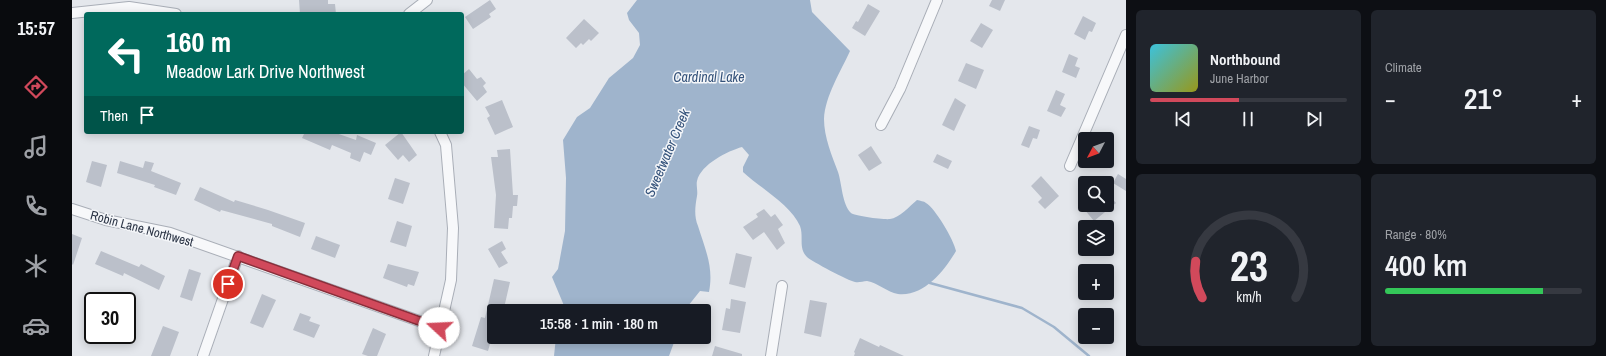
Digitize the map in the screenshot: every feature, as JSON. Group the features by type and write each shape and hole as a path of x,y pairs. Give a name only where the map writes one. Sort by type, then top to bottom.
{"street":[{"path":"412,12 428,0"},
{"path":"881,125 900,89 937,0"},
{"path":"72,13 129,7 163,12"},
{"path":"1070,166 1126,35"},
{"path":"434,356 439,328 451,280 453,228 446,145 441,134"},
{"name":"Robin Lane Northwest","path":"72,209 106,220 170,233 439,328"},
{"path":"203,356 238,256"},
{"path":"771,356 782,286"}],"water":[{"name":"Cardinal Lake","path":"637,0 810,0 812,12 850,51 830,93 824,119 827,139 848,209 853,214 870,218 890,219 897,216 917,200 925,202 930,206 944,225 955,246 956,251 940,274 925,287 908,294 898,294 871,282 851,281 810,259 804,254 801,230 796,218 782,204 743,172 743,167 749,155 742,147 723,155 709,164 704,169 697,181 695,215 710,266 709,292 700,291 690,304 563,304 552,277 558,269 565,231 566,178 563,140 577,117 590,108 609,78 633,58 640,45 639,33 629,20 627,13"},
{"path":"555,344 673,344 669,356 554,356"}],"building":[{"path":"299,0 328,0 328,4 335,4 336,12 300,12"},
{"path":"490,0 496,9 489,14 491,17 473,29 465,17"},
{"path":"992,0 1005,0 1000,11 989,6"},
{"path":"868,4 880,11 865,36 852,28 856,21 858,22"},
{"path":"1083,16 1096,23 1092,32 1089,31 1085,40 1074,34"},
{"path":"584,19 599,33 591,41 589,39 583,45 581,43 576,48 566,38"},
{"path":"981,23 993,30 982,48 970,41"},
{"path":"1069,54 1078,58 1075,66 1080,68 1076,78 1062,72"},
{"path":"966,63 984,70 976,89 958,81"},
{"path":"469,69 477,79 481,77 486,83 483,86 487,92 477,101 464,85 464,73"},
{"path":"1056,90 1065,94 1060,105 1066,108 1061,117 1047,111"},
{"path":"955,98 966,105 954,131 942,125"},
{"path":"502,100 513,127 495,135 487,118 490,116 485,107"},
{"path":"1029,126 1040,130 1037,139 1033,138 1029,148 1021,145"},
{"path":"304,134 339,134 356,140 357,135 376,143 371,155 364,152 360,162 350,158 351,153 332,145 330,150 302,138"},
{"path":"399,134 402,134 417,155 409,162 403,155 398,160 385,145"},
{"path":"871,146 882,163 869,171 858,155"},
{"path":"510,149 513,195 518,195 517,206 513,206 512,218 509,218 508,229 494,228 496,195 491,157 498,157 497,150"},
{"path":"937,154 952,161 948,169 933,162"},
{"path":"92,161 107,165 101,187 86,182"},
{"path":"120,161 143,168 145,161 154,163 151,171 181,183 176,195 154,187 155,185 117,173"},
{"path":"1118,174 1126,179 1126,191 1114,184"},
{"path":"1041,176 1059,196 1045,209 1038,202 1042,198 1031,186"},
{"path":"395,178 410,183 403,204 388,199"},
{"path":"200,187 234,202 235,200 305,223 300,237 272,226 272,224 221,210 220,212 194,200"},
{"path":"764,209 771,217 775,214 783,225 778,229 785,243 777,250 764,232 753,240 743,227 758,217 756,214"},
{"path":"1086,212 1105,212 1095,220 1093,220"},
{"path":"397,221 412,226 406,247 390,242"},
{"path":"72,234 82,238 73,265 72,264"},
{"path":"316,236 340,245 335,258 311,249"},
{"path":"502,241 506,249 501,252 508,263 499,268 488,249"},
{"path":"101,251 139,267 141,264 165,276 159,290 124,273 123,276 95,264"},
{"path":"736,253 752,257 745,288 729,284"},
{"path":"388,264 419,272 414,286 408,284 407,287 383,278"},
{"path":"189,269 201,273 192,301 180,297"},
{"path":"494,279 510,282 505,304 488,304"},
{"path":"262,294 276,300 263,328 250,323"},
{"path":"731,299 746,302 740,333 722,330 726,308 730,309"},
{"path":"810,300 827,303 821,337 804,333"},
{"path":"487,309 487,344 490,344 488,351 472,346 481,317 485,318"},
{"path":"300,313 311,317 309,321 320,325 314,338 293,330"},
{"path":"163,326 179,332 170,356 151,356"},
{"path":"373,328 386,334 377,356 368,356 362,354"},
{"path":"860,338 904,356 854,356 854,352"},
{"path":"715,346 742,354 742,356 712,356"}],"waterway":[{"path":"930,283 1022,308 1054,327 1089,356"}],"route":[{"path":"228,284 238,256 439,328"}],"water label":[{"name":"Sweetwater Creek","path":"667,153"}]}
